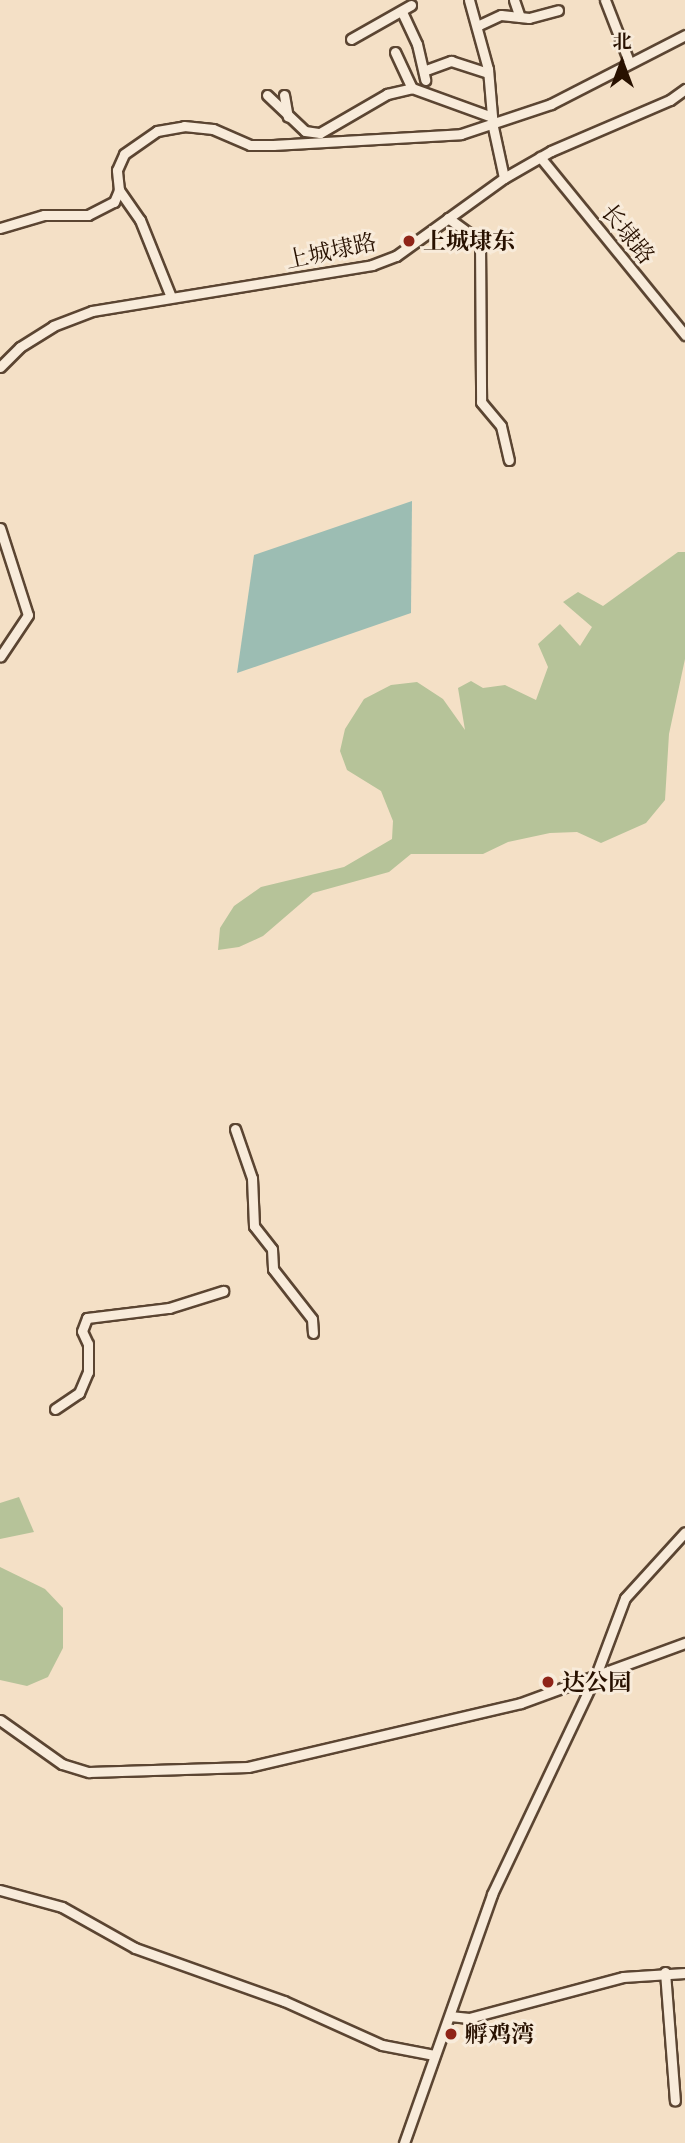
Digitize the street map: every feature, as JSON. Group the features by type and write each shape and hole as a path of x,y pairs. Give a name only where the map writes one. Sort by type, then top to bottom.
{"street":[{"path":"469,0 488,74 492,122 504,178"},
{"path":"514,0 520,17"},
{"path":"605,0 629,62"},
{"path":"351,39 393,11 402,12 411,5"},
{"path":"477,26 501,15 520,17 558,10"},
{"path":"402,12 426,75 452,61 488,74"},
{"path":"0,228 44,215 89,215 114,202 119,190 117,170 124,154 157,131 184,127 213,129 250,145 425,139 551,104 685,35"},
{"path":"394,52 412,88"},
{"path":"267,95 305,131 320,133 387,94 412,88 492,122"},
{"name":"上城埭路","path":"0,367 20,347 53,326 92,311 372,265 396,256 504,178 540,157 670,100 685,89"},
{"path":"284,95 289,118"},
{"name":"长埭路","path":"540,157 685,335"},
{"path":"119,190 140,220 171,297"},
{"path":"448,218 480,241 481,402 501,426 509,460"},
{"path":"0,528 27,617 0,657"},
{"path":"0,569 10,562"},
{"path":"235,1129 252,1178 254,1226 272,1249 273,1269 312,1318 313,1334"},
{"path":"55,1409 79,1393 85,1379 88,1344 82,1331 87,1318 169,1308 223,1291"},
{"path":"404,2143 492,1894 596,1675 625,1598 685,1532"},
{"path":"0,1720 62,1764 89,1772 213,1771 278,1762 522,1703 685,1643"},
{"path":"0,1890 62,1907 135,1948 284,2001 382,2045 434,2055"},
{"path":"450,2016 470,2018 595,1983 665,1972 685,1973"},
{"path":"665,1972 675,2101"}],"green space":[{"path":"678,552 685,552 685,659 669,734 665,800 646,823 601,843 577,832 550,833 508,842 483,854 411,854 389,872 313,893 263,936 239,947 218,950 220,928 234,906 261,887 344,867 392,839 393,821 381,791 347,770 340,751 345,729 364,699 391,685 417,682 443,699 465,730 458,688 471,681 483,688 505,685 536,700 548,667 538,644 560,624 580,646 592,627 563,602 578,592 603,606"},
{"path":"19,1497 34,1532 0,1539 0,1503"},
{"path":"0,1567 45,1589 63,1608 63,1648 48,1677 27,1686 0,1680"}],"water":[{"path":"412,501 411,613 237,673 254,555"}],"place":[{"name":"上城埭东","path":"409,241"},
{"name":"达公园","path":"548,1682"},
{"name":"孵鸡湾","path":"451,2034"}]}
